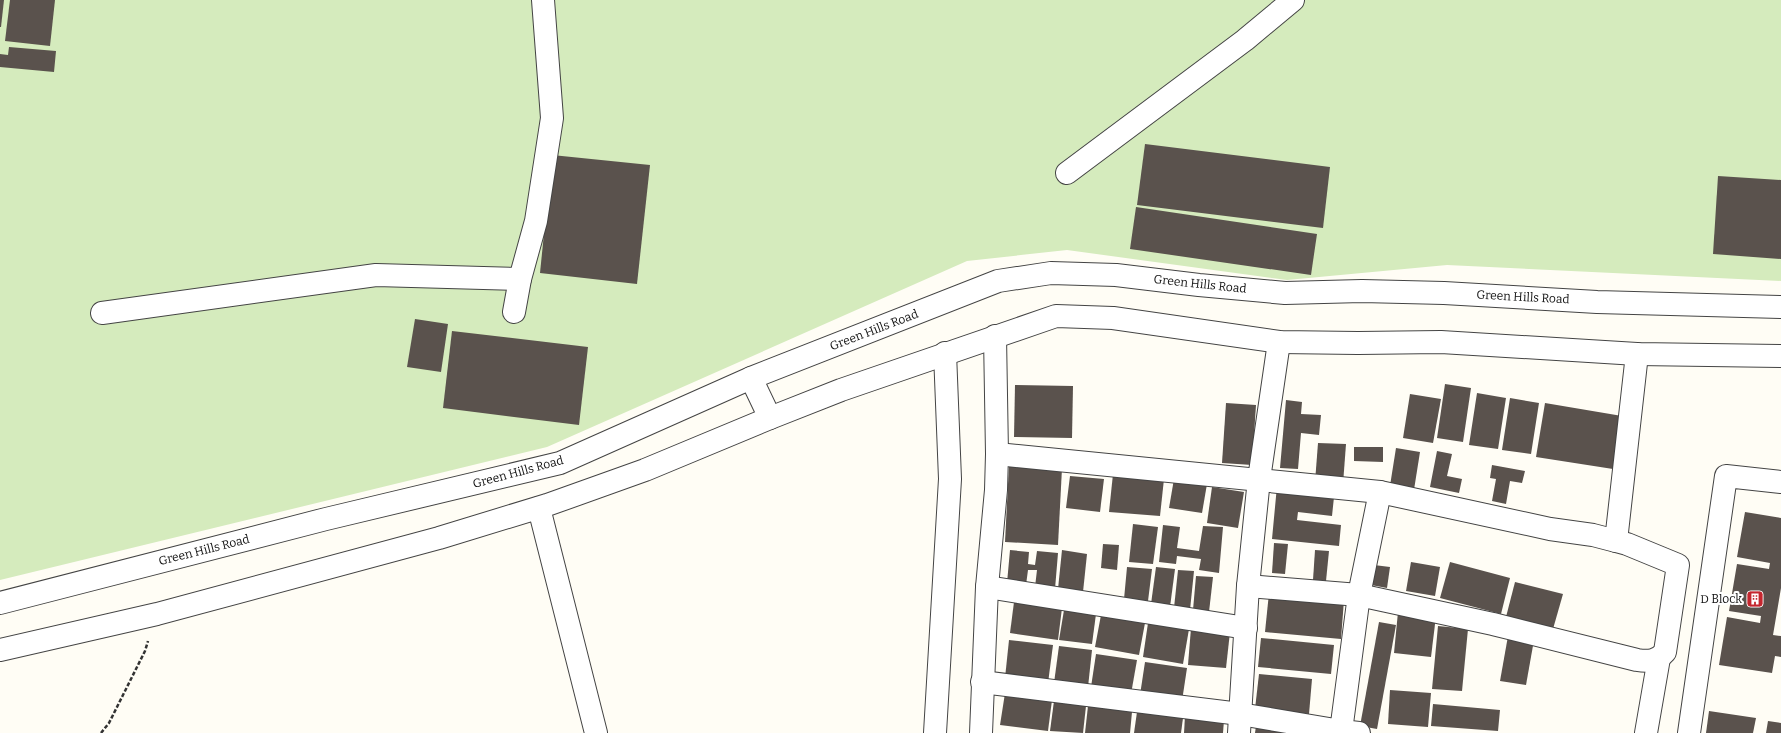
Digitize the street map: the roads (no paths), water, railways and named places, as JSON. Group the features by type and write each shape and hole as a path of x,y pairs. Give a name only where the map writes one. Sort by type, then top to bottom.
{"street":[{"path":"514,312 520,279 536,221 552,118 543,0"},
{"path":"1067,173 1245,40 1293,0"},
{"name":"Green Hills Road","path":"0,603 295,527 560,463 752,378 998,281 1051,273 1116,275 1285,293 1362,291 1444,293 1597,302 1781,307"},
{"path":"102,313 376,275 520,279"},
{"path":"0,650 157,614 439,538 539,508 645,470 770,418 945,353 1056,316 1113,318 1279,342 1441,342 1637,354 1781,356"},
{"path":"980,733 987,587 996,490 997,454 995,336"},
{"path":"1240,724 1248,586 1259,479 1279,342"},
{"path":"935,733 950,480 945,353"},
{"path":"1616,542 1637,354"},
{"path":"752,378 770,418"},
{"path":"997,454 1380,492 1550,529 1593,535 1627,544 1678,565 1665,652 1659,658 1649,661 1637,660 1492,624 1359,595 1248,586"},
{"path":"1689,733 1726,476 1781,482"},
{"path":"982,682 1240,724 1350,732 1359,595 1380,492"},
{"path":"539,508 596,733"},
{"path":"987,587 1246,628"},
{"path":"1646,733 1659,658"}],"place":[{"name":"D Block","path":"1755,599"}]}
